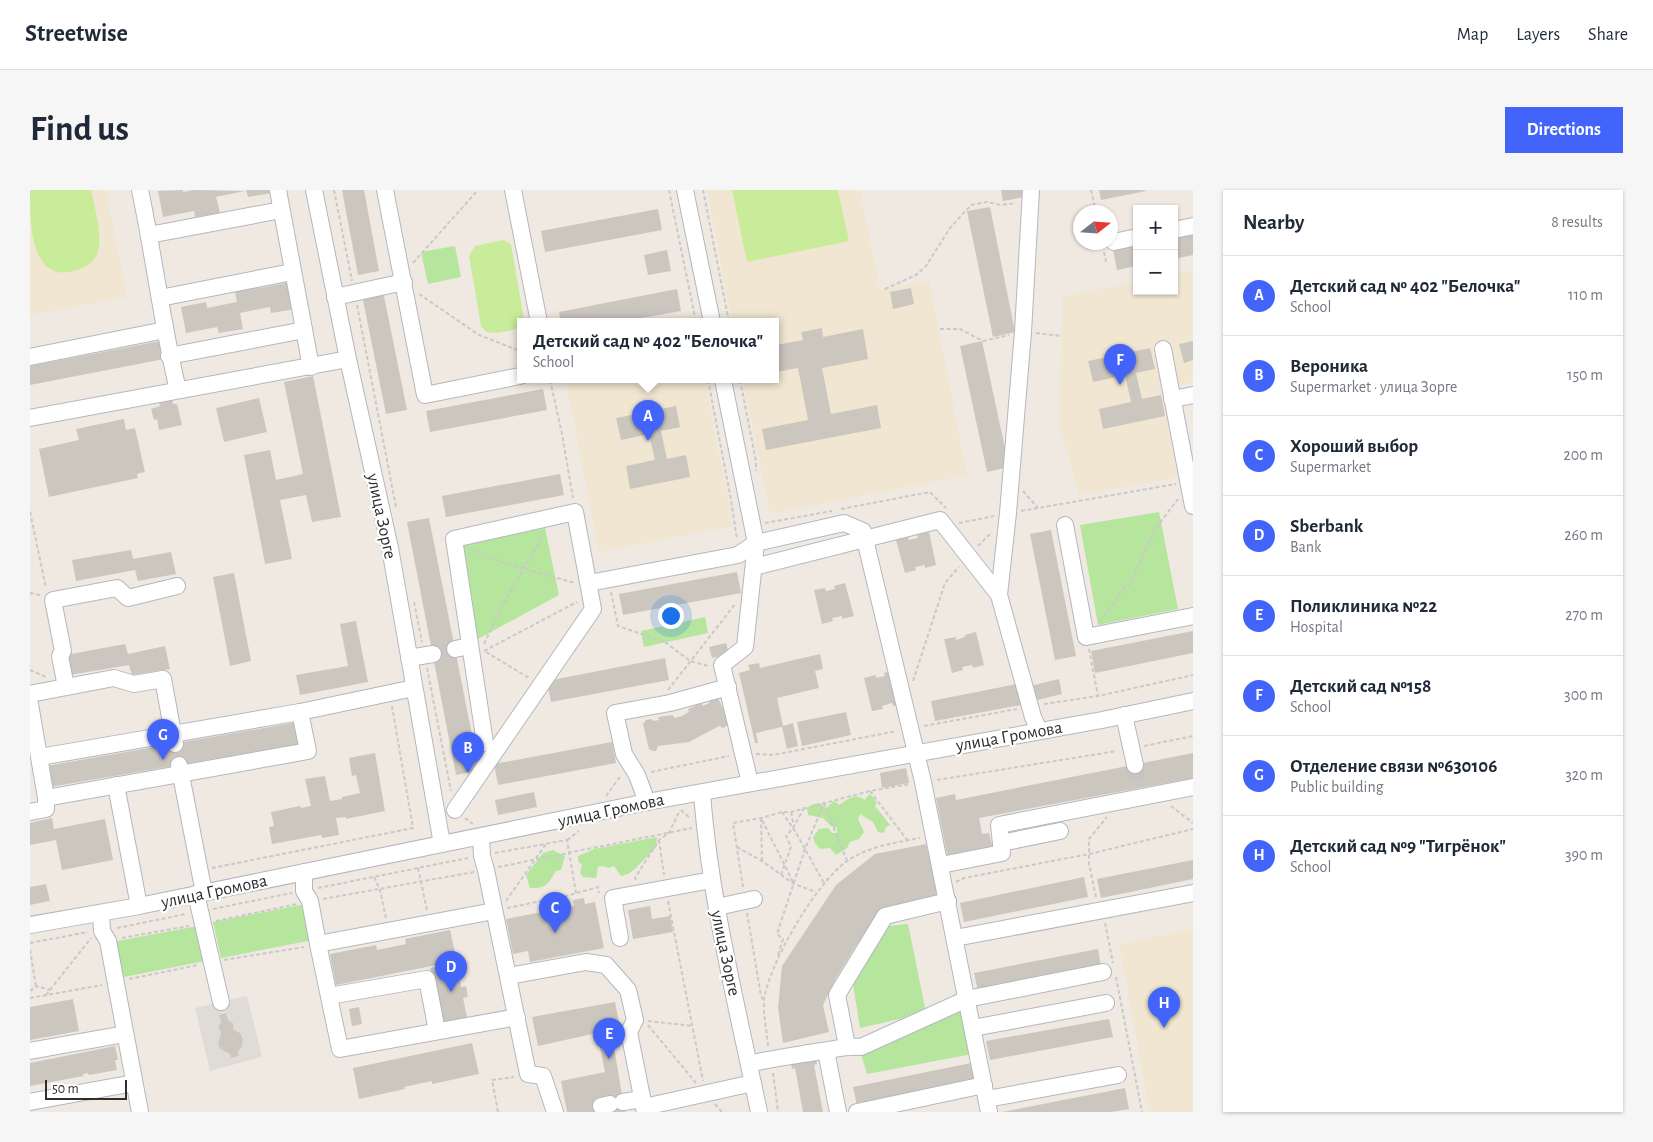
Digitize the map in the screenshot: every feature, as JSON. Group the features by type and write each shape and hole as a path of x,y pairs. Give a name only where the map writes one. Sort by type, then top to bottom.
{"street":[{"path":"140,190 165,330 178,390"},
{"path":"278,190 310,367"},
{"name":"улица Зорге","path":"314,190 348,359 390,548 422,656 414,688 442,844"},
{"path":"386,190 425,395 517,377"},
{"path":"513,190 538,318"},
{"path":"685,190 711,318"},
{"path":"1031,195 1012,477 999,595 1038,731"},
{"path":"149,235 281,210"},
{"path":"1178,229 1193,226"},
{"path":"1118,241 1133,238"},
{"path":"160,298 292,272"},
{"path":"335,296 403,280"},
{"path":"30,357 165,330"},
{"path":"170,356 304,330"},
{"path":"1163,349 1193,506"},
{"path":"30,418 348,359"},
{"path":"724,383 756,543 745,647 722,665 750,783"},
{"path":"1172,399 1193,395"},
{"path":"455,810 593,609 575,512 454,539 469,649 485,743"},
{"path":"754,567 940,520 953,522 969,556 999,595"},
{"path":"590,589 609,580 738,555 756,543 844,523 863,531 935,835 987,1099"},
{"path":"1065,525 1094,636 1193,616"},
{"path":"66,687 60,656 63,651 54,600 117,588 128,598 177,586"},
{"path":"30,694 114,678 134,684 164,679 174,739"},
{"path":"40,757 174,739 414,688"},
{"path":"647,802 637,775 624,754 615,713 728,688"},
{"name":"улица Громова","path":"30,926 200,894 442,844 478,831 702,793 1193,702"},
{"path":"30,704 46,798 46,809 30,812"},
{"path":"46,798 116,785 180,769 308,752 300,712"},
{"path":"1124,715 1133,757"},
{"path":"180,769 200,870 202,917 221,1002"},
{"path":"116,785 139,906"},
{"path":"941,865 1002,853 999,825 1107,803 1145,793 1193,787"},
{"name":"улица Зорге","path":"702,793 712,880 759,1112"},
{"path":"478,831 484,863 497,910 528,1074 543,1076 555,1112"},
{"path":"1001,843 1060,831"},
{"path":"304,872 307,896 340,1049 517,1017"},
{"path":"620,938 613,898 665,887 712,880"},
{"path":"955,938 1193,893"},
{"path":"846,1046 836,995 886,916 946,894"},
{"path":"717,907 750,900"},
{"path":"318,944 497,910"},
{"path":"101,913 102,934 125,1034 140,1112"},
{"path":"509,976 586,962 606,965 628,990 635,1020 629,1032 643,1106"},
{"path":"749,1064 846,1046 861,1047 967,999 1111,971"},
{"path":"329,996 427,979 437,1031"},
{"path":"973,1028 1106,1003"},
{"path":"30,1052 125,1034"},
{"path":"826,1051 838,1112"},
{"path":"857,1112 987,1099 1118,1075"},
{"path":"611,1104 643,1106 753,1082"},
{"path":"30,1102 134,1083"}],"path":[{"path":"334,190 396,508"},
{"path":"478,190 421,252 403,280 479,335 517,350"},
{"path":"669,190 695,318"},
{"path":"703,190 728,318"},
{"path":"1092,190 1095,205"},
{"path":"885,289 916,275 926,266 950,228 971,205 987,202 1001,205 1031,195"},
{"path":"940,329 960,329 983,341 1023,332 1061,336"},
{"path":"551,383 562,434 575,512"},
{"path":"709,383 731,500 738,555"},
{"path":"1012,477 1038,508"},
{"path":"953,522 1190,483"},
{"path":"1098,696 1094,636 1100,619 1107,614 1123,588 1130,584 1156,528 1190,483"},
{"path":"753,526 930,492 947,509"},
{"path":"30,512 48,597 30,593"},
{"path":"913,681 945,583 1008,513"},
{"path":"469,649 484,644 502,606 554,516"},
{"path":"454,539 471,550 504,563 590,589"},
{"path":"609,580 618,626 665,642 690,662 708,666"},
{"path":"469,649 590,589"},
{"path":"413,596 422,656 455,810 478,831"},
{"path":"656,705 738,600"},
{"path":"469,649 541,684"},
{"path":"603,800 619,778 743,754 772,754 1030,706 1098,696 1193,675"},
{"path":"200,870 413,828 390,694"},
{"path":"764,1001 761,996 750,900 737,847 734,823 782,812 791,812 870,791 923,782 1133,757 1193,736"},
{"path":"870,791 908,841"},
{"path":"1145,793 1193,823"},
{"path":"1107,803 1110,814 1089,839 1090,873 1102,910 1111,971 1142,1112"},
{"path":"778,1112 773,1072 769,1059 764,1001 783,940 777,934 806,849 824,804"},
{"path":"824,804 847,861"},
{"path":"781,874 791,847 786,836 794,829 804,808"},
{"path":"638,893 636,878 659,840 670,833 680,809"},
{"path":"782,812 806,849 824,884"},
{"path":"791,812 794,829"},
{"path":"761,818 794,884"},
{"path":"761,818 762,861"},
{"path":"46,995 102,934 202,917 307,896 374,877 418,868 535,860 693,828"},
{"path":"946,894 964,878 1088,854 1193,829"},
{"path":"777,959 816,892 847,861 872,848 935,835"},
{"path":"30,943 102,934 202,917 307,896 380,890 420,882 546,844 567,840 576,893"},
{"path":"659,840 665,887 705,1093"},
{"path":"497,910 546,844"},
{"path":"737,847 762,861 794,884 816,892"},
{"path":"418,868 430,922"},
{"path":"374,877 380,890 388,930"},
{"path":"497,910 598,887 600,896"},
{"path":"30,950 36,986"},
{"path":"30,998 108,984"},
{"path":"36,986 50,990"},
{"path":"30,991 36,986"},
{"path":"693,1026 645,1021 705,1093"},
{"path":"498,1112 492,1080 528,1074"}],"shaded area":[{"path":"30,190 106,190 127,297 30,315"},
{"path":"707,190 860,190 880,290 929,281 967,475 770,514 744,383 779,383 779,318 731,318"},
{"path":"1193,271 1193,382 1167,388 1185,476 1079,495 1060,425 1062,296 1133,283 1133,295 1178,295 1178,274"},
{"path":"567,383 706,383 733,526 599,552"},
{"path":"1193,929 1193,1112 1150,1112 1119,944"},
{"path":"247,996 262,1057 210,1071 195,1008","holes":["226,1013 228,1020 233,1023 233,1029 240,1033 243,1039 242,1046 238,1052 239,1056 231,1058 230,1054 220,1049 218,1043 221,1033 218,1027 221,1022 219,1015"]}],"green space":[{"path":"30,190 91,190 98,222 99,248 95,258 90,263 77,270 59,272 48,268 40,259 32,232"},
{"path":"732,190 838,190 849,241 747,262"},
{"path":"503,240 511,244 524,318 517,318 517,328 513,330 490,333 486,332 481,326 469,256 475,246"},
{"path":"455,246 461,277 428,284 421,252"},
{"path":"1159,512 1178,609 1098,625 1080,525"},
{"path":"545,528 559,595 478,639 461,543"},
{"path":"705,617 708,633 644,647 641,631"},
{"path":"869,794 877,803 875,806 890,825 886,827 884,833 878,832 873,822 860,814 858,819 864,832 859,839 850,842 847,848 836,855 830,848 820,849 813,837 819,829 828,828 832,833 837,833 837,828 831,826 823,818 808,815 807,808 820,803 826,808 834,801 839,805 855,796 865,800"},
{"path":"657,837 656,847 628,874 621,876 614,866 609,868 598,867 596,878 583,877 580,873 582,865 578,861 578,856 594,849"},
{"path":"553,850 565,856 561,870 556,871 548,882 540,888 530,888 526,875 543,853"},
{"path":"306,904 313,940 221,958 213,922"},
{"path":"908,924 926,1013 860,1028 853,983 888,926"},
{"path":"198,926 205,961 119,978 112,942"},
{"path":"960,1006 972,1054 867,1074 860,1051"}],"building":[{"path":"183,190 183,192 194,190 245,191 216,197 220,213 195,217 194,211 163,217 158,191"},
{"path":"246,190 272,190 272,193 248,197"},
{"path":"342,190 364,190 379,271 358,275"},
{"path":"1001,190 1023,190 1024,197 1003,201"},
{"path":"1099,190 1145,190 1146,191 1101,200"},
{"path":"990,207 1015,332 993,337 967,211"},
{"path":"658,209 662,230 545,252 541,231"},
{"path":"1193,233 1193,255 1178,258 1178,236"},
{"path":"1133,245 1133,267 1117,270 1113,250 1118,250 1118,248"},
{"path":"667,250 671,271 648,275 644,255"},
{"path":"258,282 260,288 291,282 296,309 271,313 270,307 240,313 243,329 219,333 217,327 186,333 181,307 206,302 207,308 237,302 234,287"},
{"path":"911,288 914,304 893,309 890,292"},
{"path":"677,289 681,311 642,318 560,318 559,312"},
{"path":"383,291 407,410 386,414 362,295"},
{"path":"822,328 823,337 863,329 868,359 822,368 831,414 877,405 881,428 766,450 762,429 808,420 798,368 779,371 779,344 803,340 801,332"},
{"path":"160,341 164,359 30,385 30,366"},
{"path":"982,341 1009,467 987,472 960,346"},
{"path":"1193,341 1193,360 1184,363 1179,344"},
{"path":"1150,348 1155,369 1136,373 1142,399 1161,395 1165,416 1103,429 1099,409 1131,402 1125,375 1093,382 1088,361"},
{"path":"313,376 341,517 312,522 306,495 280,500 292,559 265,564 244,455 270,450 276,480 303,474 284,382"},
{"path":"543,389 547,410 430,432 426,411"},
{"path":"259,398 267,432 224,442 216,408"},
{"path":"172,399 173,404 177,404 182,425 159,430 157,419 154,420 151,409 160,406 159,402"},
{"path":"676,406 680,427 661,431 667,459 686,455 690,477 630,489 626,466 655,460 649,434 621,440 616,418"},
{"path":"124,419 126,430 135,428 145,472 137,474 138,478 49,497 39,449 79,440 76,429"},
{"path":"560,474 564,495 446,517 442,496"},
{"path":"429,518 479,770 456,775 407,522"},
{"path":"1051,530 1076,656 1055,660 1030,534"},
{"path":"929,532 936,565 925,568 925,565 915,567 916,570 905,573 896,540 908,537 909,540 918,538 917,535"},
{"path":"131,550 133,559 171,552 176,574 138,581 135,570 76,581 72,560"},
{"path":"737,572 741,593 623,615 619,594"},
{"path":"234,573 251,661 230,666 213,577"},
{"path":"845,583 854,616 842,619 842,616 832,618 833,621 822,624 814,590 825,588 826,591 835,589 834,586"},
{"path":"356,621 368,682 300,695 296,675 348,666 340,624"},
{"path":"1193,631 1193,653 1095,673 1091,651"},
{"path":"976,632 984,665 973,668 972,665 962,667 963,670 952,673 944,639 956,637 956,640"},
{"path":"726,643 729,654 712,658 709,647"},
{"path":"125,644 128,654 165,646 170,669 132,675 129,665 70,675 66,655"},
{"path":"820,654 823,669 815,671 819,688 777,698 783,726 793,723 798,746 787,749 782,727 756,733 758,743 755,743 739,673 750,670 748,665 759,663 760,668"},
{"path":"665,658 669,680 551,702 547,681"},
{"path":"896,670 904,704 893,706 892,703 882,706 883,709 872,711 864,678 876,675 876,678 885,676 884,673"},
{"path":"1059,679 1062,694 1033,701 1030,686"},
{"path":"1017,684 1021,705 935,721 931,701"},
{"path":"718,698 729,721 728,725 723,728 719,726 689,742 658,746 656,751 649,749 643,724 646,720 651,719 654,721 659,720 658,717 673,715 674,718 682,716 689,712 688,709 701,703 703,706 709,703 710,699"},
{"path":"846,712 851,735 802,746 797,722"},
{"path":"298,722 301,744 50,787 46,766"},
{"path":"612,742 616,763 498,785 494,764"},
{"path":"375,753 385,811 346,819 346,817 336,818 339,835 322,838 321,835 272,844 269,827 274,826 271,812 300,806 301,808 311,806 305,779 325,776 330,801 360,793 356,775 352,776 349,758"},
{"path":"1193,753 1193,778 979,818 982,834 989,833 993,849 948,859 936,798 955,794 956,800"},
{"path":"906,768 909,783 882,788 880,773"},
{"path":"534,792 537,807 498,815 495,800"},
{"path":"52,818 54,829 105,819 113,860 62,870 56,840 30,845 30,823"},
{"path":"926,844 939,897 867,932 857,944 836,978 823,1005 829,1032 783,1043 778,1008 782,966 836,885 875,854"},
{"path":"1193,860 1193,879 1101,898 1097,879"},
{"path":"1084,877 1088,897 964,922 960,903"},
{"path":"46,884 50,901 30,905 30,887"},
{"path":"584,898 585,904 595,902 604,948 530,962 528,951 513,954 506,919 574,906 573,900"},
{"path":"650,906 652,919 670,916 673,932 633,939 628,910"},
{"path":"450,930 457,961 336,985 330,954 376,945 377,950 406,944 405,939"},
{"path":"1098,949 1101,967 978,991 974,973"},
{"path":"456,963 461,987 466,986 468,997 463,998 468,1022 442,1027 430,968"},
{"path":"73,999 79,1031 30,1040 30,1007"},
{"path":"615,1002 619,1022 610,1024 625,1112 567,1112 561,1081 605,1072 597,1033 538,1046 532,1017"},
{"path":"359,1007 362,1024 352,1026 349,1009"},
{"path":"226,1013 228,1020 233,1023 233,1029 240,1033 243,1039 242,1046 238,1052 239,1056 231,1058 230,1054 220,1049 218,1043 221,1033 218,1027 221,1022 219,1015"},
{"path":"1109,1019 1113,1037 990,1060 986,1041"},
{"path":"472,1043 479,1074 432,1084 432,1081 359,1099 353,1068"},
{"path":"115,1046 118,1060 115,1060 117,1070 89,1075 88,1073 83,1074 83,1076 30,1086 30,1063"},
{"path":"816,1059 817,1064 814,1065 823,1112 803,1112 795,1068 792,1069 791,1063"},
{"path":"976,1062 980,1081 857,1106 853,1087"},
{"path":"1125,1088 1129,1109 1111,1112 1002,1112"}],"tunnel":[{"path":"1135,765 1139,788"}],"place":[{"name":"Детский сад №158","path":"1120,385"},
{"name":"Детский сад № 402 \"Белочка\"","path":"648,441"},
{"name":"Отделение связи №630106","path":"163,760"},
{"name":"Вероника","path":"468,773"},
{"name":"Хороший выбор","path":"555,933"},
{"name":"Sberbank","path":"451,992"},
{"name":"Детский сад №9 \"Тигрёнок\"","path":"1164,1028"},
{"name":"Поликлиника №22","path":"609,1059"}]}
